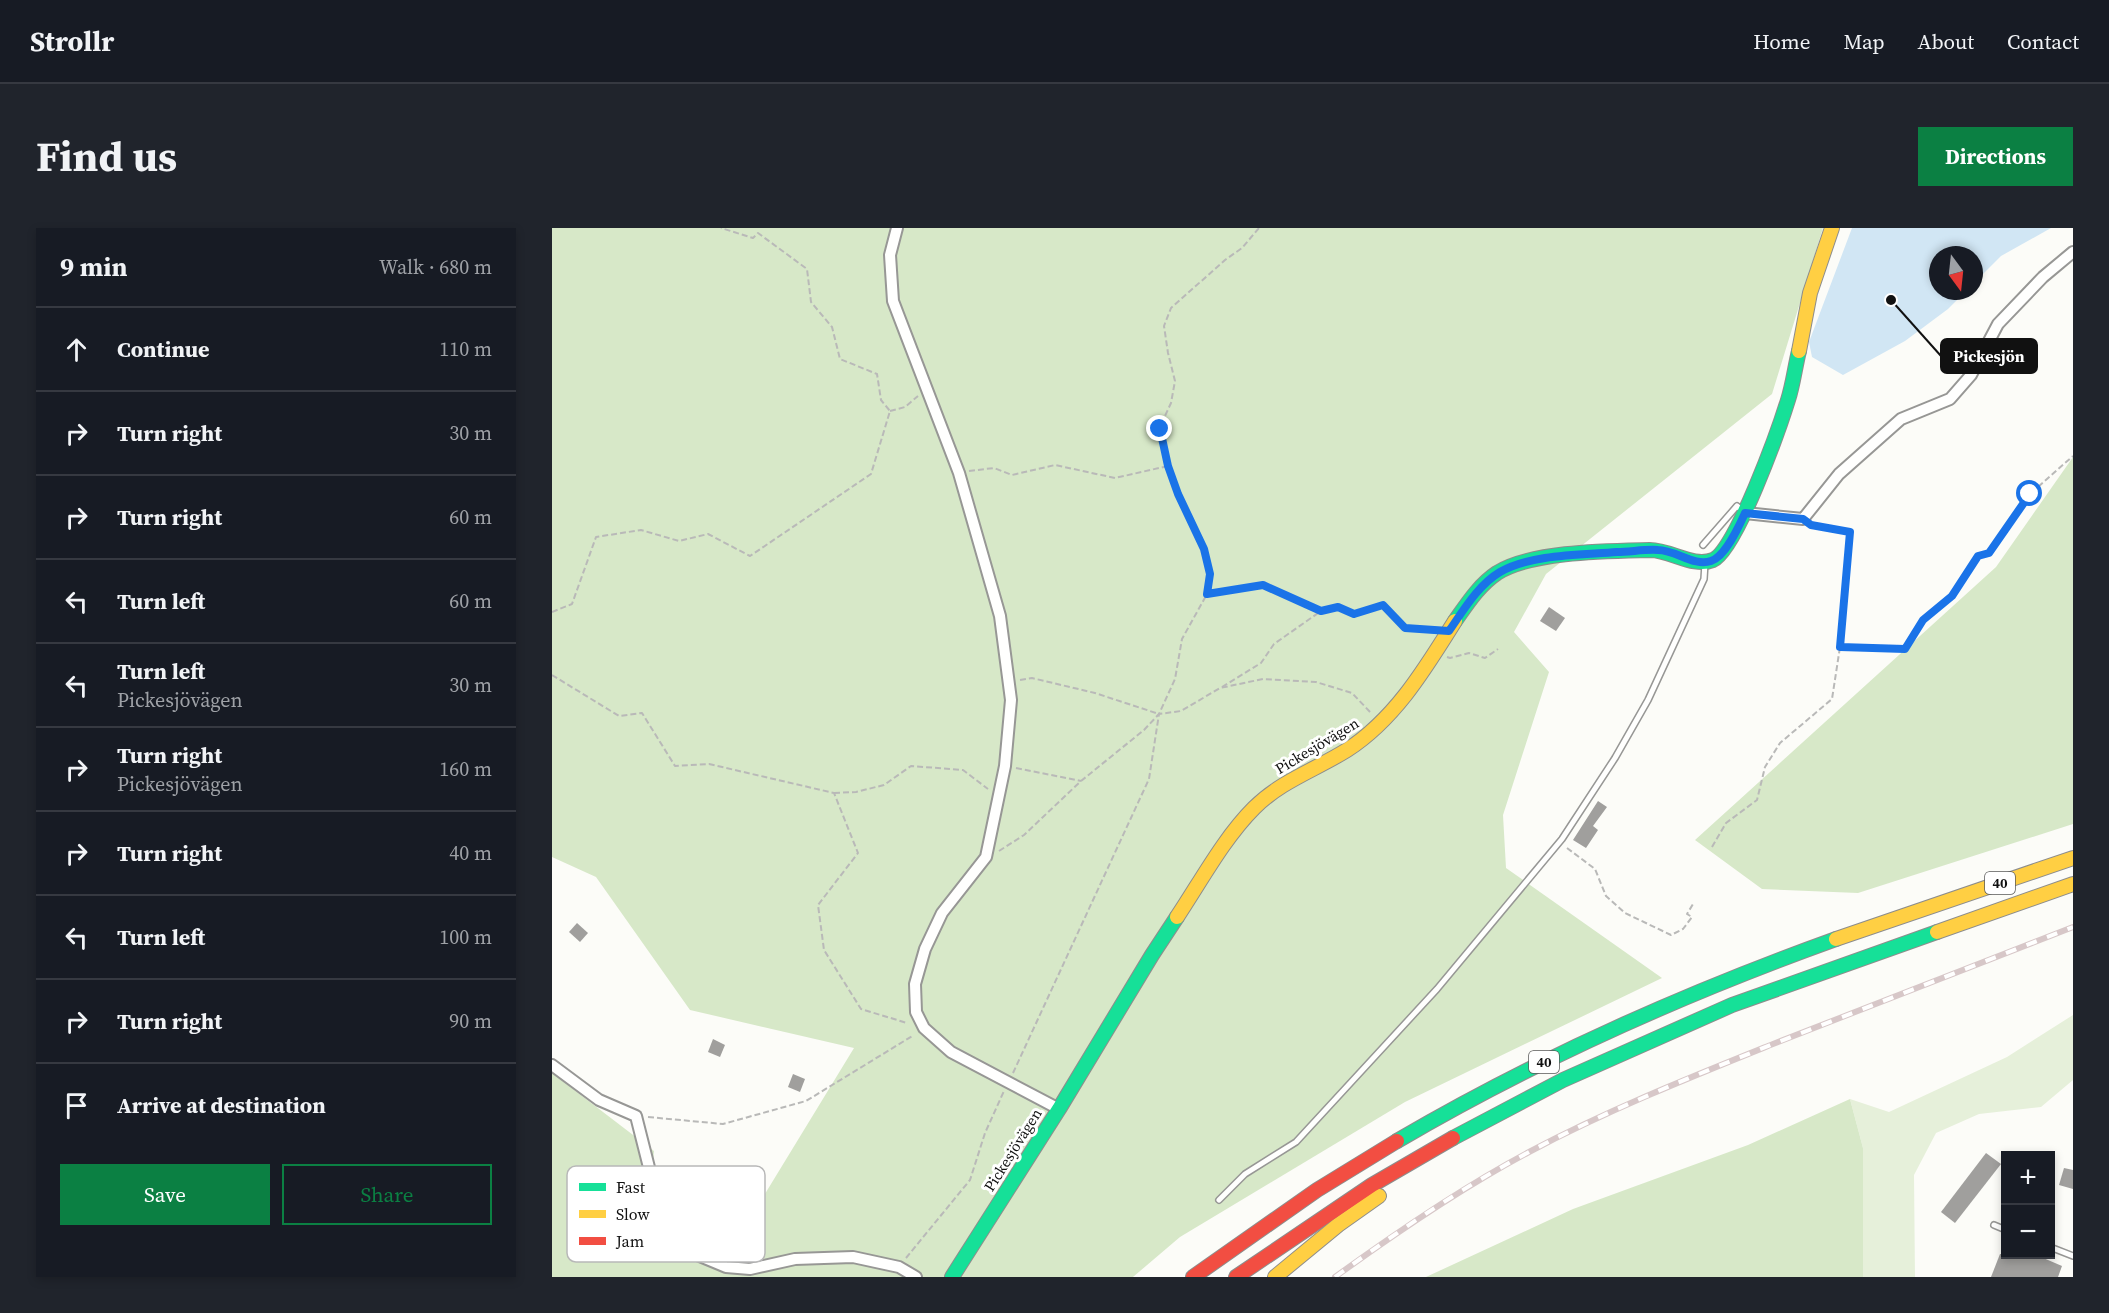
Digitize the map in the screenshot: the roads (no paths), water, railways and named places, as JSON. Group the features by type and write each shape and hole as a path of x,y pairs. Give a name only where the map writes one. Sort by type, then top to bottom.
{"main road":[{"path":"1705,562 1716,558 1727,546 1745,513 1789,399 1810,293 1832,228"},
{"name":"Pickesjövägen","path":"952,1277 1059,1109 1152,955 1235,830 1254,808 1284,783 1346,750 1391,714 1472,599 1487,582 1498,573 1523,563 1585,555 1660,550 1705,562"},
{"name":"40","path":"1193,1277 1281,1214 1357,1165 1451,1110 1642,1015 1720,982 2073,858"},
{"name":"40","path":"1236,1277 1372,1185 1464,1131 1563,1080 1732,1005 2073,884"},
{"path":"1275,1277 1338,1225 1505,1110"}],"street":[{"path":"897,228 890,255 893,301 959,472 1000,616 1011,700 1005,766 986,857 942,913 925,949 915,984 916,1012 924,1028 951,1052 1059,1109"},
{"path":"1745,513 1803,519 1839,474 1901,419 1950,399 1971,375 1998,324 2043,277 2073,252"},
{"path":"552,1065 599,1100 636,1116 649,1166"},
{"path":"714,1262 726,1267 750,1269 795,1259 853,1257 899,1267 916,1277"}],"lane":[{"path":"1703,545 1737,506 1745,513"},
{"path":"1219,1200 1245,1174 1296,1142 1437,989 1562,839 1616,758 1648,700 1704,579 1705,562"},
{"path":"1994,1225 2001,1228"},
{"path":"2055,1249 2073,1256"}],"water":[{"path":"1852,228 2051,228 2001,256 1983,274 1983,246 1929,246 1929,300 1957,300 1905,341 1843,375 1812,357 1809,342"}],"railway":[{"path":"1335,1277 1406,1227 1479,1180 1589,1122 1742,1056 2073,927"}],"place":[{"name":"Pickesjön","path":"1891,300"}]}
